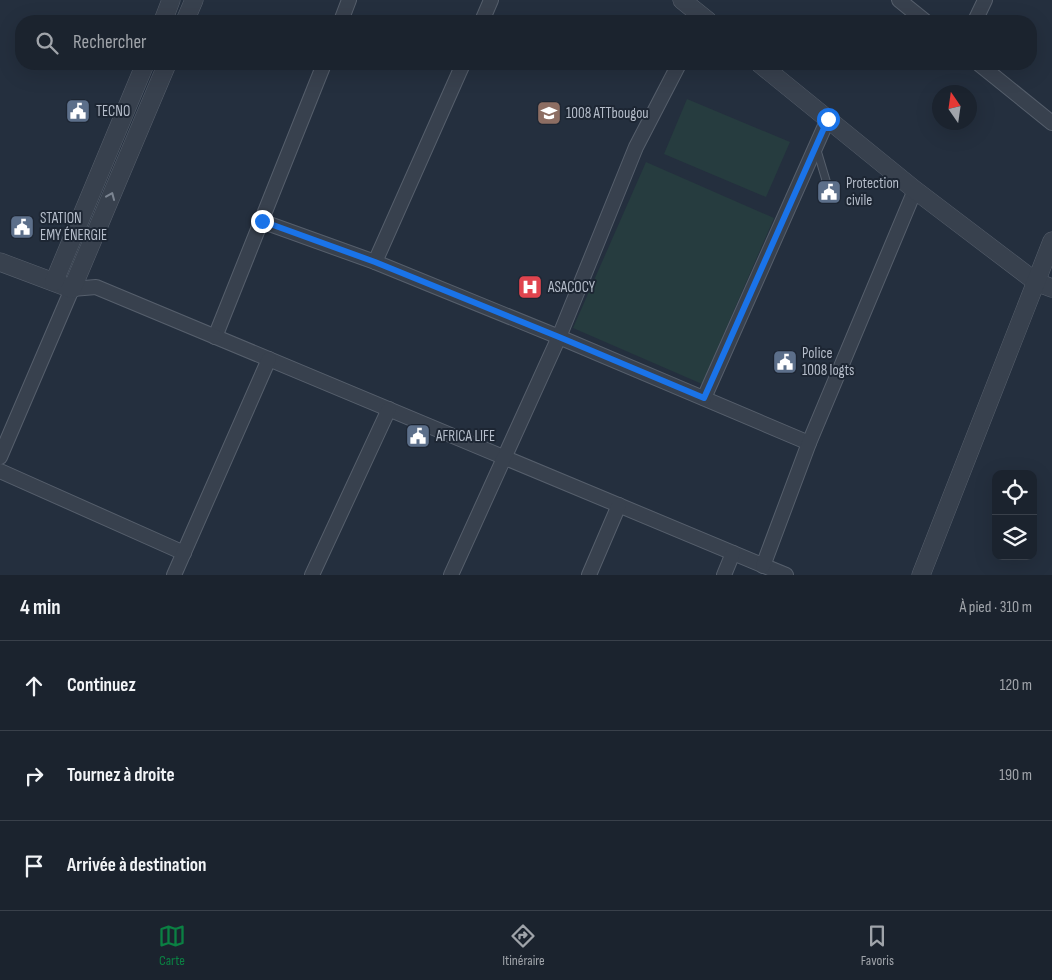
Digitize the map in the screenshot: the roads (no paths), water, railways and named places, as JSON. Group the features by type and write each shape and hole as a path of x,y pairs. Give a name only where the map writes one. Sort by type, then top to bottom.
{"street":[{"path":"166,15 172,0"},
{"path":"188,15 194,0"},
{"path":"343,15 349,0"},
{"path":"485,15 491,0"},
{"path":"682,0 698,15"},
{"path":"899,0 918,15"},
{"path":"978,15 985,0"},
{"path":"54,282 142,70"},
{"path":"0,457 164,70"},
{"path":"215,337 322,70"},
{"path":"375,262 460,70"},
{"path":"451,575 559,337 636,147 676,70"},
{"path":"767,70 915,190 1044,285"},
{"path":"986,70 1052,123"},
{"path":"704,398 828,119"},
{"path":"764,566 810,443 915,190"},
{"path":"262,221 375,262 810,443"},
{"path":"921,575 1044,285 1052,241"},
{"path":"0,262 72,289 96,287 786,575"},
{"path":"174,575 269,360"},
{"path":"312,575 389,409"},
{"path":"0,471 184,553"},
{"path":"588,575 619,505"},
{"path":"724,575 733,553"}],"lane":[{"path":"816,147 831,197"}],"place":[{"name":"TECNO","path":"78,111"},
{"name":"1008 ATTbougou","path":"549,113"},
{"name":"Protection civile","path":"829,192"},
{"name":"STATION EMY ÉNERGIE","path":"22,227"},
{"name":"ASACOCY","path":"530,287"},
{"name":"Police 1008 logts","path":"785,362"},
{"name":"AFRICA LIFE","path":"418,436"}]}
